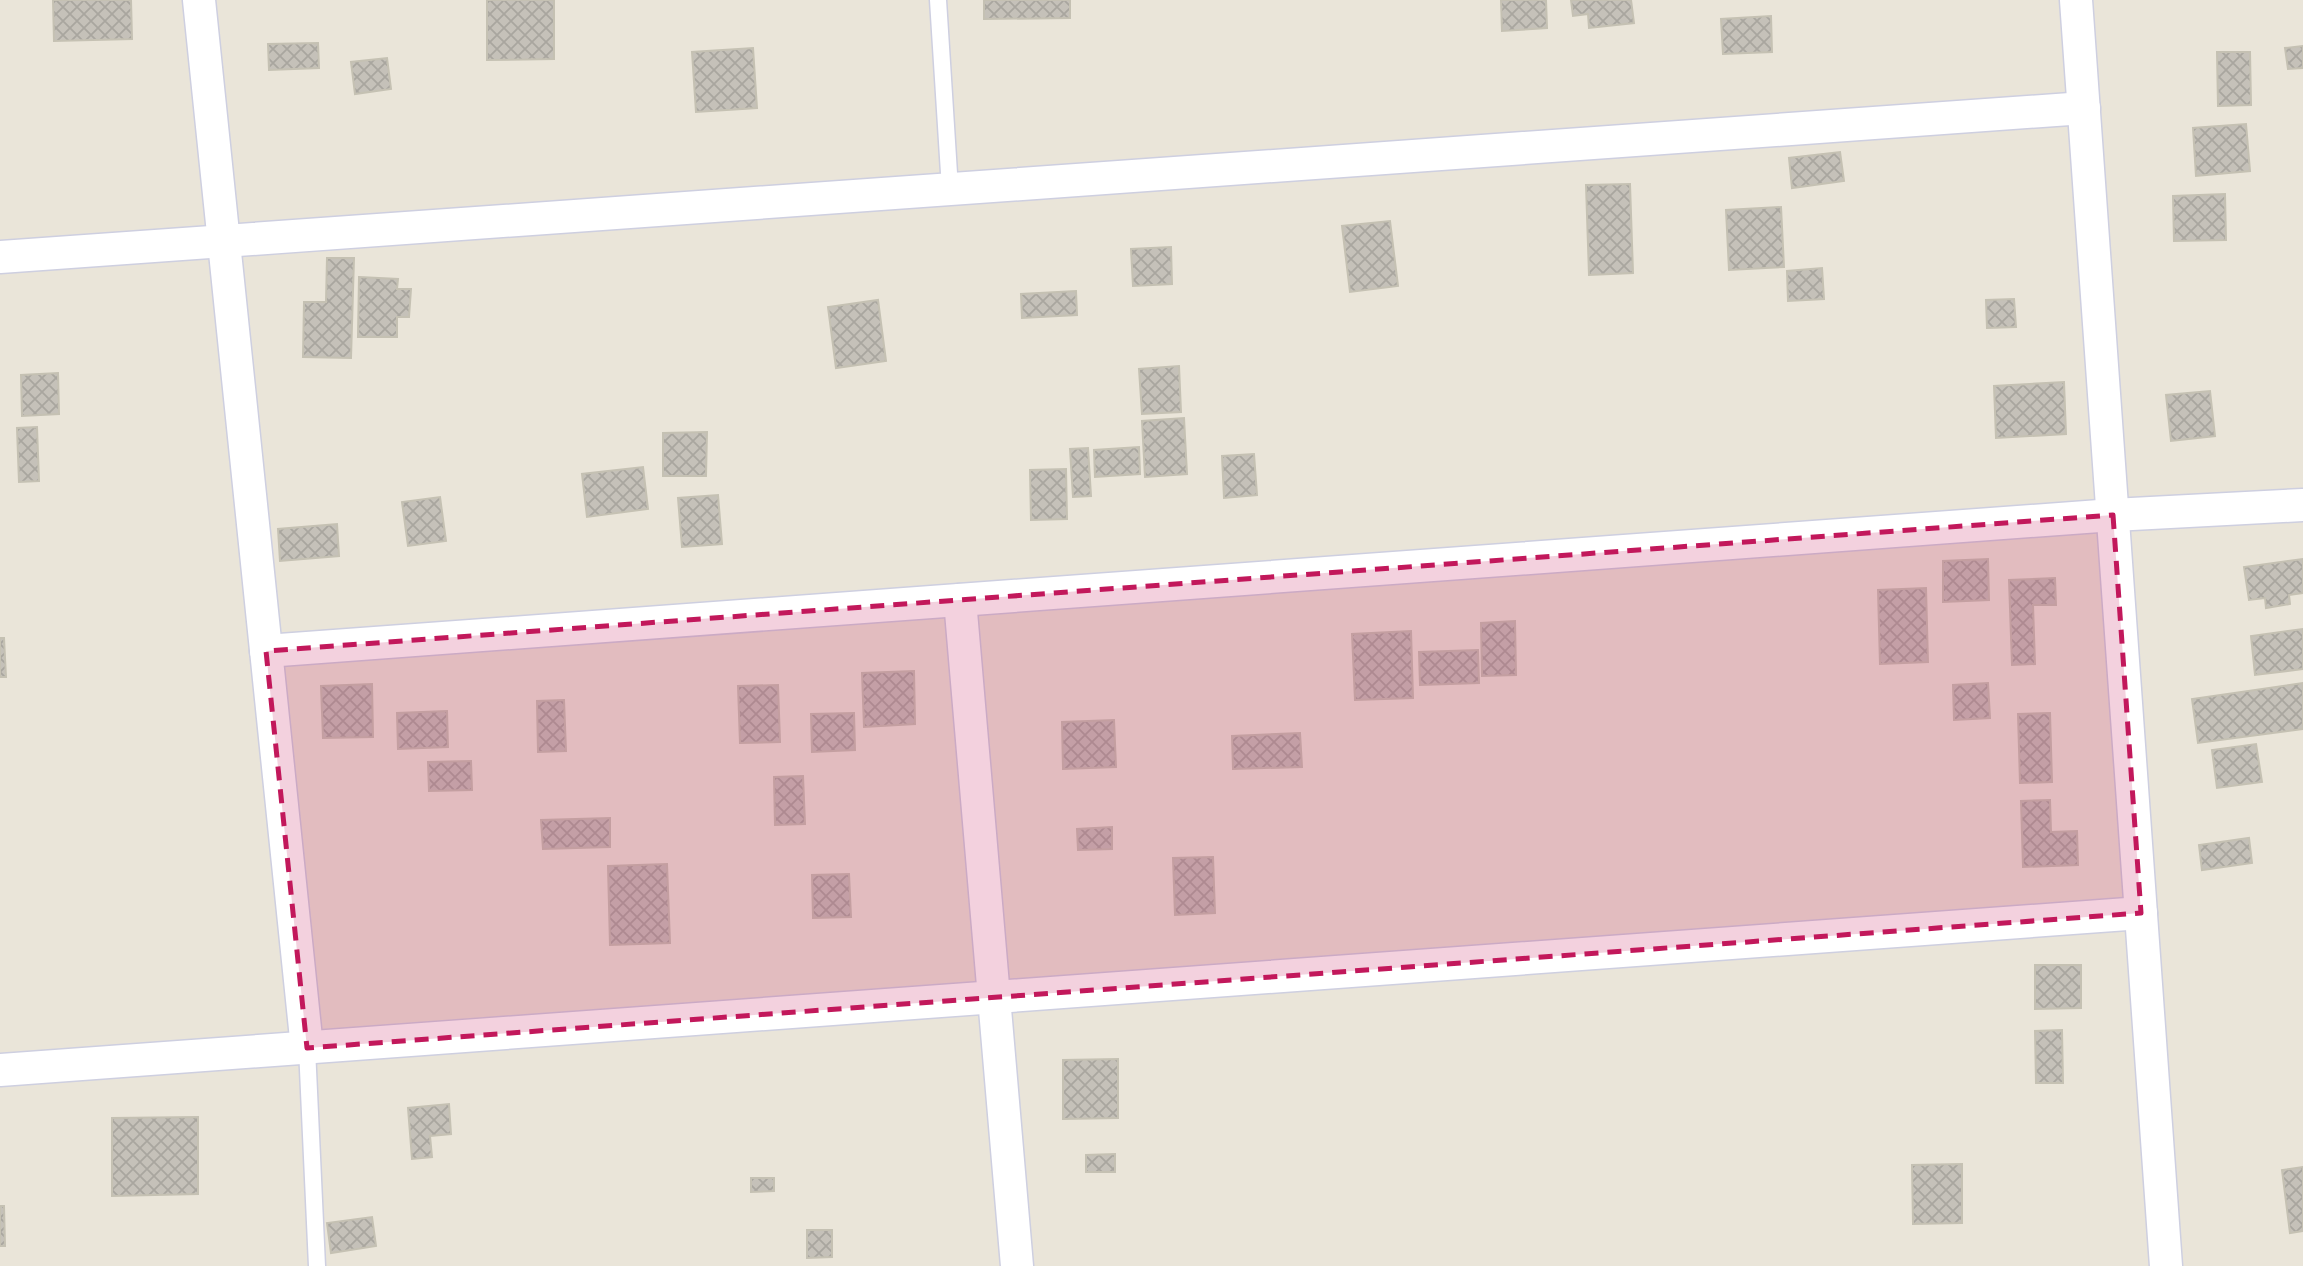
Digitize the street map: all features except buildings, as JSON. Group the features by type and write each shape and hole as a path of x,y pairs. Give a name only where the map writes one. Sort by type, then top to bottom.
{"street":[{"path":"199,0 307,1048"},
{"path":"2076,0 2166,1266"},
{"path":"0,257 2084,108"},
{"path":"266,651 2113,515 2303,505"},
{"path":"960,600 1017,1266"},
{"path":"0,1070 2141,914"}],"lane":[{"path":"938,0 950,189"},
{"path":"307,1048 317,1266"}],"highlighted area":[{"path":"2113,515 2141,913 307,1048 266,651"}]}
